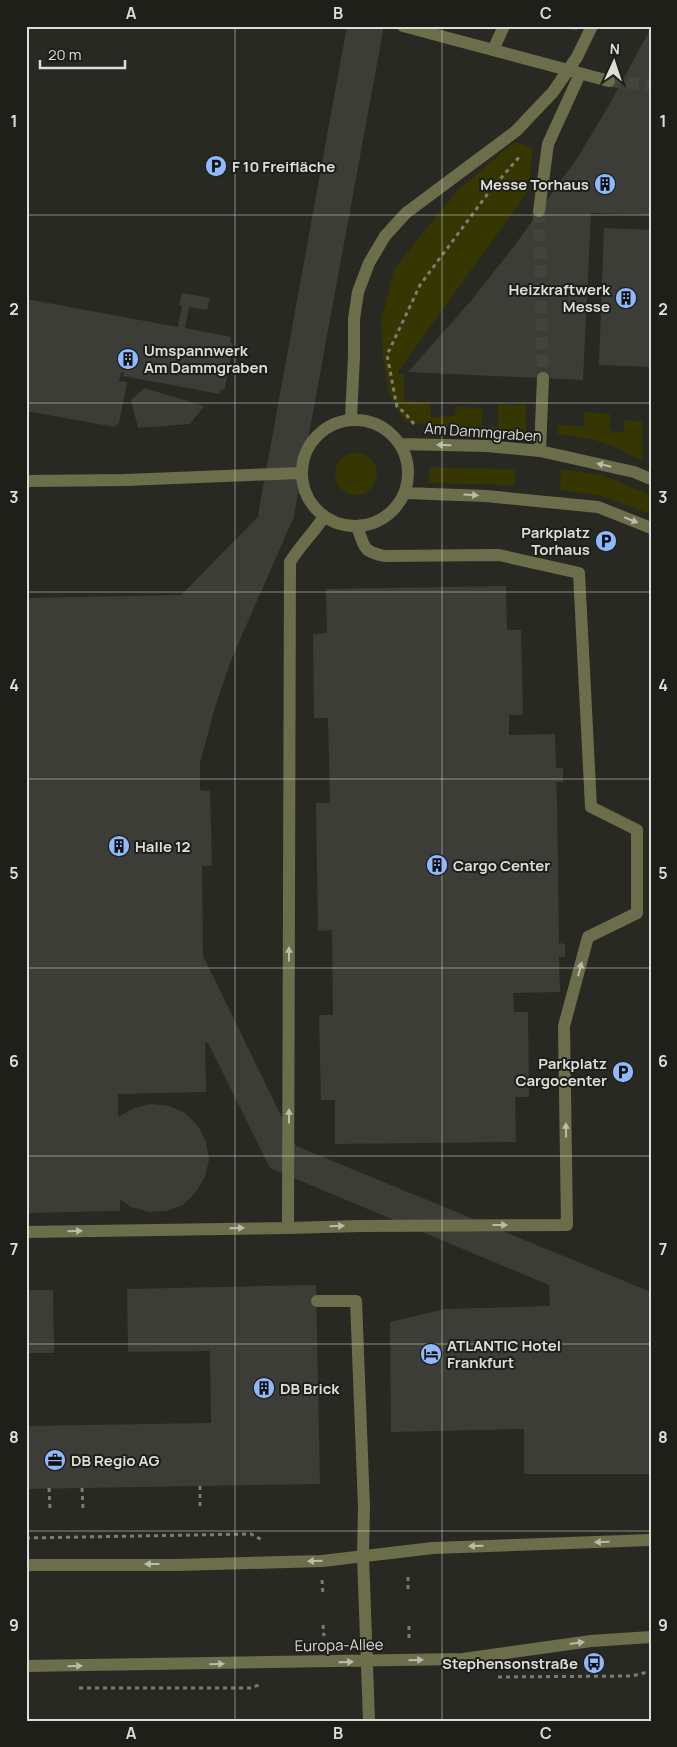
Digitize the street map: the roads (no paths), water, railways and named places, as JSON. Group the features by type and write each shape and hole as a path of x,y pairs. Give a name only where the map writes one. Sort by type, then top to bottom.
{"street":[{"path":"403,26 609,81"},
{"path":"492,50 504,26"},
{"path":"351,420 354,319 358,292 369,263 385,236 406,213 516,131 529,119 553,92 577,57 592,26"},
{"path":"539,211 548,144 580,74"},
{"path":"540,451 543,378"},
{"path":"365,420 379,425 391,433 400,444 407,459 408,476 405,493 397,506 386,517 372,524 357,527 340,524 324,517 312,505 304,489 301,473 304,457 310,442 321,431 335,423 365,420"},
{"name":"Am Dammgraben","path":"400,444 487,446 540,451 634,472 651,479"},
{"path":"26,481 126,480 301,473"},
{"path":"405,493 486,496 598,507 651,528"},
{"path":"288,1228 290,562 324,517"},
{"path":"26,1232 360,1226 567,1225 564,1026 588,937 637,913 637,830 591,806 579,573 499,555 384,556 371,553 364,547 357,527"},
{"path":"316,1301 356,1301 364,1507 363,1556 369,1721"},
{"path":"26,1565 312,1561 432,1548 651,1540"},
{"name":"Europa-Allee","path":"26,1666 463,1659 591,1641 651,1637"}],"tunnel":[{"path":"609,81 651,85"},
{"path":"539,211 543,378"}],"place":[{"name":"F 10 Freifläche","path":"216,166"},
{"name":"Messe Torhaus","path":"605,184"},
{"name":"Heizkraftwerk Messe","path":"626,298"},
{"name":"Umspannwerk Am Dammgraben","path":"128,359"},
{"name":"Parkplatz Torhaus","path":"606,541"},
{"name":"Halle 12","path":"119,846"},
{"name":"Cargo Center","path":"437,865"},
{"name":"Parkplatz Cargocenter","path":"623,1072"},
{"name":"ATLANTIC Hotel Frankfurt","path":"431,1354"},
{"name":"DB Brick","path":"264,1388"},
{"name":"DB Regio AG","path":"55,1460"},
{"name":"Stephensonstraße","path":"594,1663"}]}
